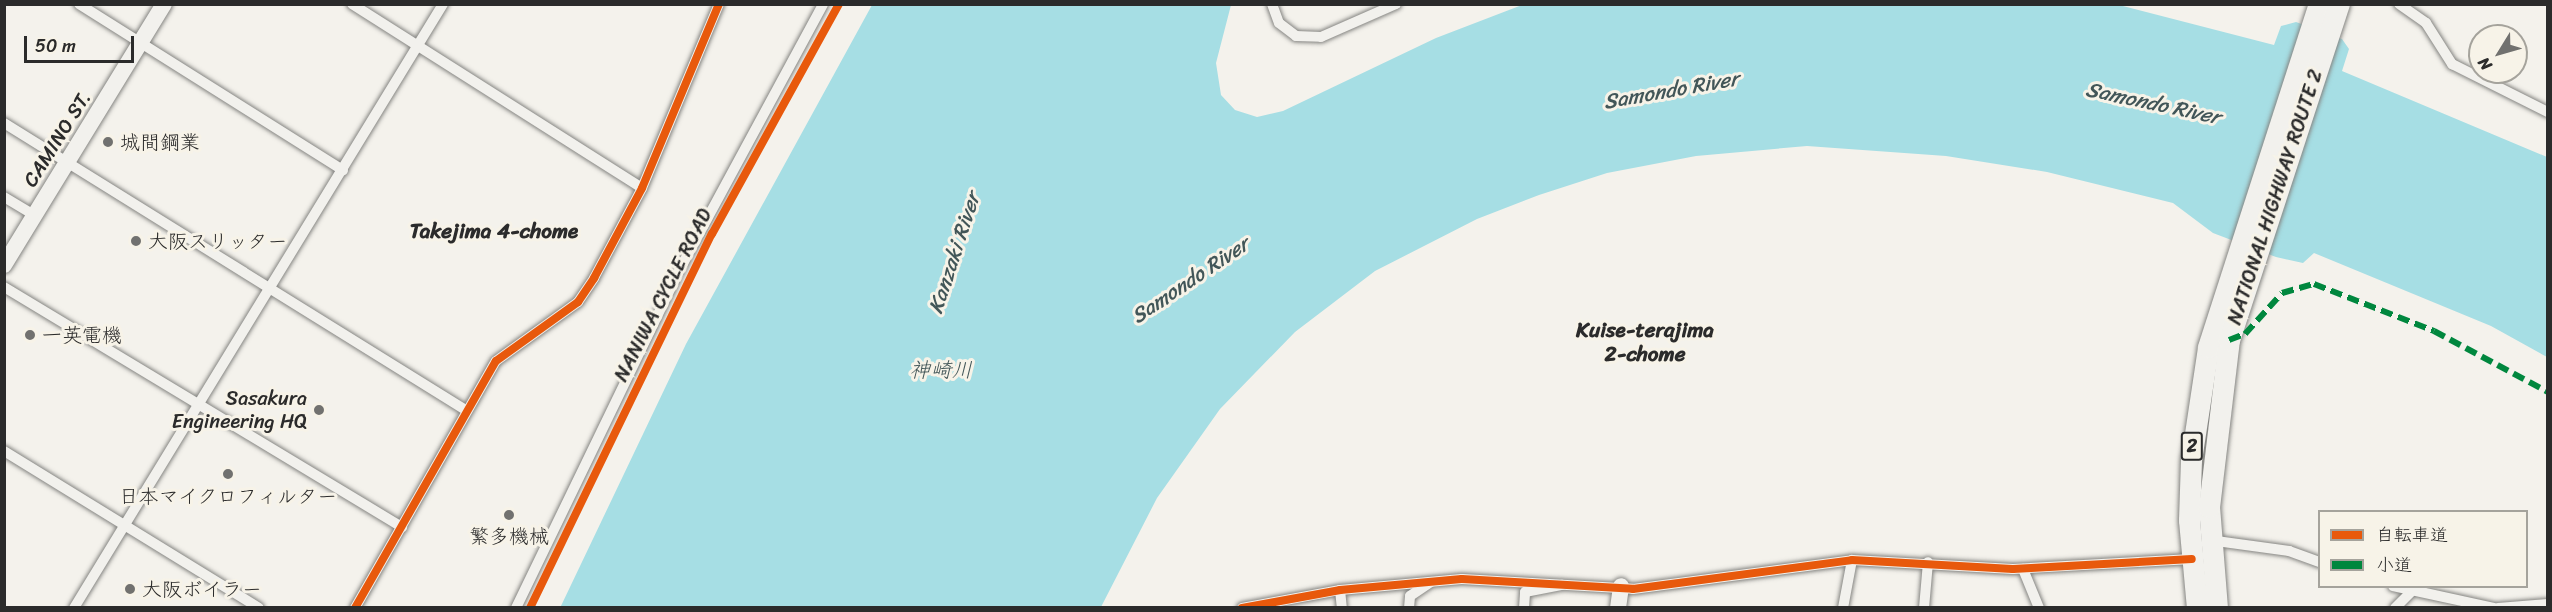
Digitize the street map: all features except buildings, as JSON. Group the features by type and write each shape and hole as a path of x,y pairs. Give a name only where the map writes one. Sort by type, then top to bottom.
{"highway":[{"name":"NATIONAL HIGHWAY ROUTE 2","path":"2197,608 2192,559 2195,424 2232,290 2332,5"},
{"name":"NATIONAL HIGHWAY ROUTE 2","path":"2217,608 2210,540 2215,426 2232,290"}],"street":[{"path":"79,4 343,170"},
{"name":"CAMINO ST.","path":"4,265 164,4"},
{"path":"352,4 642,188"},
{"path":"74,608 201,405 443,4"},
{"path":"356,608 496,361 578,302 642,188 719,4"},
{"path":"516,608 680,269 823,4"},
{"path":"1272,4 1279,23 1296,36 1321,37 1396,4"},
{"path":"2399,4 2426,23 2452,64 2547,112"},
{"path":"4,123 467,411"},
{"path":"4,197 34,215"},
{"path":"4,287 402,527"},
{"path":"4,451 259,608"},
{"path":"2210,540 2289,551 2318,562"},
{"path":"1242,608 1340,590 1431,582 1511,578 1621,586 1737,579 1852,560 1928,562 2023,569 2192,559"},
{"path":"1844,608 1852,560"},
{"path":"1924,608 1928,562"},
{"path":"2023,569 2039,608"},
{"path":"1511,578 1525,593 1524,608"},
{"path":"1409,608 1410,596 1431,582"},
{"path":"1525,593 1569,582"},
{"path":"1618,608 1621,586"},
{"path":"2399,588 2444,603 2496,608 2547,604"},
{"path":"1340,590 1342,608"},
{"path":"2396,608 2411,592"}],"water":[{"path":"872,5 1231,5 1216,63 1221,95 1235,110 1257,117 1283,111 1436,38 1522,5 2119,5 2274,45 2281,26 2296,22 2342,39 2349,49 2342,71 2547,157 2547,357 2491,326 2314,253 2303,263 2276,257 2213,233 2173,203 2047,172 1946,156 1807,146 1696,156 1607,173 1539,195 1477,219 1375,271 1295,332 1220,409 1157,498 1101,607 560,608 686,344"}],"marked path":[{"path":"2229,340 2245,334 2282,293 2314,284 2434,331 2548,392"}],"cycle path":[{"path":"355,608 496,361 578,302 594,278 642,188 719,4"},
{"name":"NANIWA CYCLE ROAD","path":"530,608 712,234 839,4"},
{"path":"1242,608 1340,590 1462,579 1633,589 1852,560 2013,569 2192,559"}],"place":[{"name":"城間鋼業","path":"108,142"},
{"name":"大阪スリッター","path":"136,241"},
{"name":"一英電機","path":"30,335"},
{"name":"Sasakura Engineering HQ","path":"319,410"},
{"name":"日本マイクロフィルター","path":"228,474"},
{"name":"繁多機械","path":"509,515"},
{"name":"大阪ボイラー","path":"130,589"}],"district":[{"name":"Takejima 4-chome","path":"494,231"},
{"name":"Kuise-terajima 2-chome","path":"1645,342"}],"water label":[{"name":"Samondo River","path":"1671,90"},
{"name":"Samondo River","path":"2153,103"},
{"name":"Kanzaki River","path":"954,253"},
{"name":"Samondo River","path":"1190,280"},
{"name":"神崎川","path":"941,370"}]}
